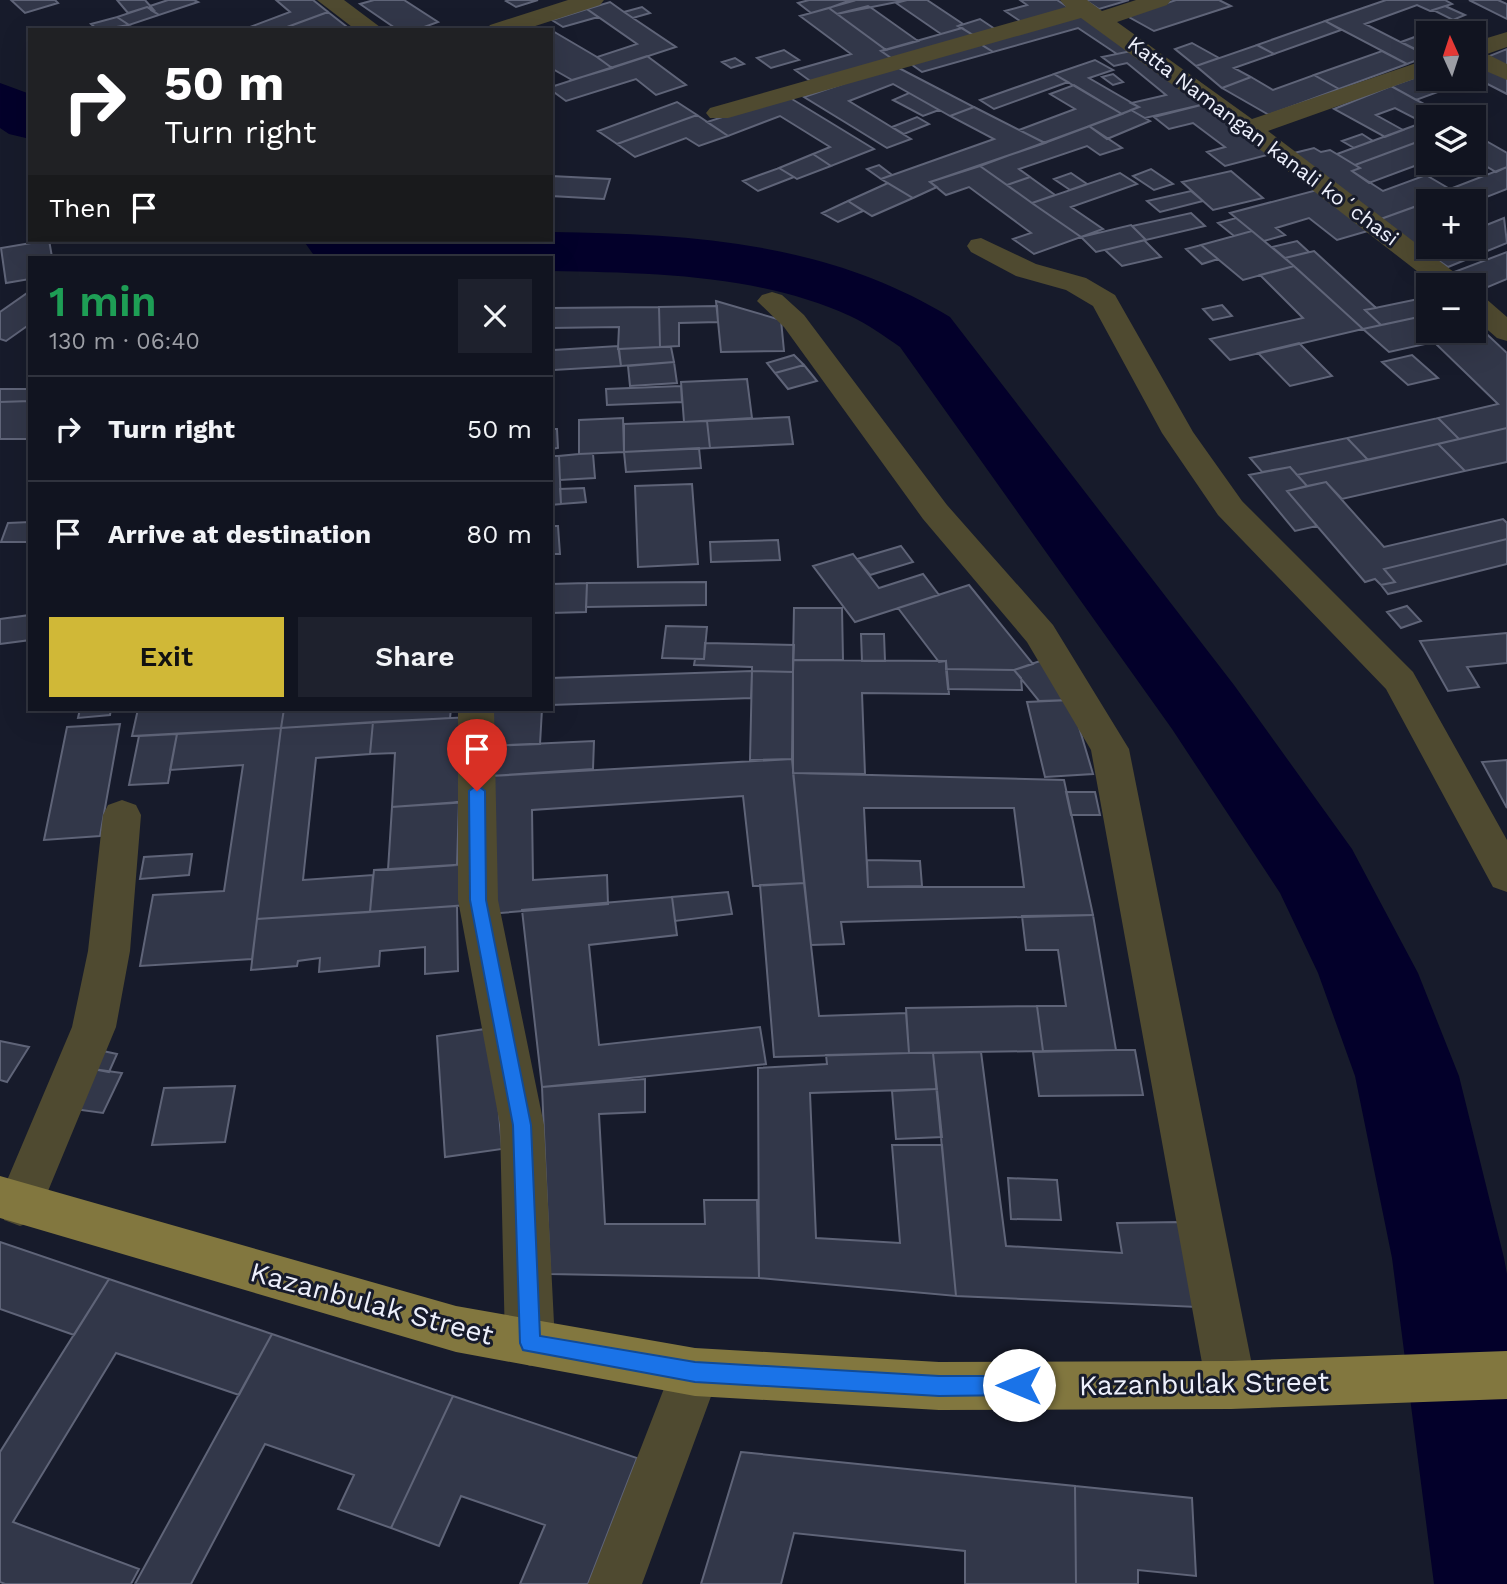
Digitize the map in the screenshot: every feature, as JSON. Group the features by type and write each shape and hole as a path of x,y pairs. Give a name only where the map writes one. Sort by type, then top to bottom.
{"main road":[{"name":"Kazanbulak Street","path":"10,1201 456,1329 695,1372 939,1386 1231,1385 1507,1375"}],"street":[{"path":"329,0 369,28"},
{"path":"504,28 592,0"},
{"path":"719,113 1086,9 1159,0"},
{"name":"Katta Namangan kanali koʻchasi","path":"1086,9 1437,273"},
{"path":"1486,46 1507,39"},
{"path":"1486,63 1507,73"},
{"path":"1249,129 1416,70"},
{"path":"981,246 1026,270 1076,284 1105,301 1178,433 1230,508 1399,681 1507,876"},
{"path":"772,301 794,321 935,512 1040,634 1110,750 1231,1385"},
{"path":"1486,313 1507,331"},
{"path":"476,711 478,900 522,1125 530,1343"},
{"path":"10,1201 94,1027 109,951 122,815"},
{"path":"615,1584 695,1372"}],"building":[{"path":"11,0 55,0 58,3 25,13"},
{"path":"117,0 145,0 153,9 147,7 128,13"},
{"path":"168,0 198,2 159,15 151,10 150,6"},
{"path":"276,0 313,0 328,12 284,28 247,28 290,12"},
{"path":"374,0 404,0 438,22 422,28 395,28 360,4"},
{"path":"538,0 516,7 506,1"},
{"path":"809,0 853,1 811,13 798,3"},
{"path":"851,0 907,0 837,14 829,8"},
{"path":"927,0 963,24 958,26 962,28 941,34 896,3"},
{"path":"1020,0 1057,0 1071,9 1023,23 1005,11 1027,5"},
{"path":"1085,0 1129,0 1099,9"},
{"path":"1176,0 1219,0 1231,6 1154,31 1127,16"},
{"path":"1386,0 1445,0 1452,4 1430,11 1417,5 1365,24 1416,50 1416,61 1407,64 1325,21"},
{"path":"1469,0 1498,0 1507,4 1507,19"},
{"path":"610,2 676,47 612,68 597,57 637,44 587,9"},
{"path":"868,6 918,41 886,50 837,14"},
{"path":"1445,6 1465,15 1453,20 1433,10"},
{"path":"147,7 159,15 129,25 117,17"},
{"path":"642,7 650,13 633,18 624,12"},
{"path":"829,8 886,50 881,51 894,60 813,83 795,70 851,54 800,16"},
{"path":"587,9 598,17 563,27 552,20"},
{"path":"328,12 348,28 284,28"},
{"path":"1084,14 1136,50 1117,54 1078,28 993,52 979,43"},
{"path":"117,17 129,25 96,28 91,24"},
{"path":"980,19 995,29 973,35 958,26"},
{"path":"1325,21 1341,30 1274,54 1257,45"},
{"path":"962,28 976,37 894,60 881,51"},
{"path":"553,31 612,68 572,80 553,69"},
{"path":"1416,36 1416,50 1401,42"},
{"path":"979,43 993,52 922,72 908,62"},
{"path":"1192,43 1219,58 1196,66 1175,49"},
{"path":"1257,45 1274,54 1234,68 1251,77 1222,88 1196,66"},
{"path":"1507,49 1507,67 1487,57"},
{"path":"784,50 799,60 771,68 757,58"},
{"path":"1136,50 1205,104 1145,118 1131,110 1139,107 1131,103 1166,95 1127,63 1114,66 1102,57"},
{"path":"1382,51 1407,64 1339,89 1314,75"},
{"path":"647,56 686,85 656,95 636,79 566,101 553,91 553,86"},
{"path":"735,58 744,64 731,68 722,62"},
{"path":"1095,60 1113,70 1089,78 1139,107 1122,114 1054,74"},
{"path":"895,66 974,107 950,116 893,84 849,101 911,139 887,148 804,97"},
{"path":"1486,66 1507,77 1507,94 1486,83"},
{"path":"1054,74 1068,82 994,109 980,100"},
{"path":"1113,74 1123,82 1113,85 1102,77"},
{"path":"1314,75 1339,89 1269,115 1222,88 1251,77 1273,90"},
{"path":"1416,77 1416,91 1440,91 1416,100 1391,86"},
{"path":"1074,85 1122,114 1045,143 1019,130 1075,109 1050,94"},
{"path":"1391,86 1426,105 1416,105 1416,119 1395,108 1376,115 1403,130 1385,137 1334,109"},
{"path":"909,93 939,110 923,116 893,100"},
{"path":"787,96 874,149 831,166 813,154 830,147 780,116 728,136 707,122"},
{"path":"677,102 697,115 617,144 598,131"},
{"path":"1205,104 1271,154 1225,166 1207,152 1225,147 1193,123 1169,129 1154,117"},
{"path":"974,107 1045,143 930,182 937,187 913,198 881,179 994,139 950,116"},
{"path":"1131,110 1150,121 1107,139 1089,126"},
{"path":"697,115 728,136 699,146 686,138 635,157 617,144"},
{"path":"917,117 929,124 904,134 892,127"},
{"path":"1416,125 1416,142 1355,165 1337,154"},
{"path":"1089,126 1122,148 1100,155 1087,146 1019,169 1030,177 1007,185 980,166"},
{"path":"1362,134 1373,141 1354,148 1342,141"},
{"path":"1486,141 1507,153 1507,167 1496,172 1486,166"},
{"path":"1416,142 1416,165 1369,183 1352,171 1360,168 1355,165"},
{"path":"1314,148 1321,152 1330,150 1360,168 1352,171 1383,191 1426,175 1450,189 1416,189 1416,206 1378,220 1286,155"},
{"path":"813,154 831,166 797,179 779,168"},
{"path":"879,165 892,175 881,179 867,169"},
{"path":"980,166 1081,237 1034,254 1013,239 1031,233 969,187 946,195 930,182"},
{"path":"1507,167 1507,189 1486,197 1486,189 1450,189"},
{"path":"779,168 794,177 758,191 743,181"},
{"path":"1151,169 1173,184 1154,190 1133,176"},
{"path":"1231,171 1263,198 1213,210 1182,182"},
{"path":"1071,173 1087,184 1070,190 1054,179"},
{"path":"1120,173 1137,184 1071,207 1103,229 1081,237 1032,203"},
{"path":"553,176 610,179 604,199 553,196"},
{"path":"1030,177 1055,195 1032,203 1007,185"},
{"path":"888,183 913,198 872,216 848,201"},
{"path":"1317,190 1371,230 1337,240 1309,218 1276,228 1285,235 1264,241 1230,213"},
{"path":"1191,191 1203,201 1160,212 1147,201"},
{"path":"848,201 863,211 838,222 822,213"},
{"path":"1416,206 1416,246 1378,220"},
{"path":"1191,213 1205,226 1146,240 1132,226"},
{"path":"1236,218 1252,231 1234,236 1218,223"},
{"path":"1504,218 1507,243 1486,252 1486,225"},
{"path":"1131,225 1146,240 1096,252 1081,237"},
{"path":"1252,231 1294,266 1243,280 1201,245"},
{"path":"1144,240 1161,257 1122,266 1105,250"},
{"path":"1297,241 1309,252 1285,258 1272,247"},
{"path":"49,242 52,256 28,256 28,279 6,283 1,248"},
{"path":"1201,245 1218,259 1202,264 1186,249"},
{"path":"1314,251 1376,308 1365,310 1381,325 1363,329 1285,258"},
{"path":"1507,252 1507,279 1486,288 1486,273 1452,273"},
{"path":"1436,259 1468,259 1448,267"},
{"path":"1294,266 1363,329 1230,360 1210,339 1303,318 1260,275"},
{"path":"28,292 28,325 6,341 0,339 0,312"},
{"path":"1416,299 1416,318 1381,325 1365,310"},
{"path":"716,301 781,320 784,351 721,352"},
{"path":"1222,305 1232,316 1213,320 1203,309"},
{"path":"717,306 718,322 679,323 679,346 660,347 659,307"},
{"path":"659,307 660,347 618,349 619,327 553,328 553,308"},
{"path":"1416,318 1416,343 1430,343 1389,352 1363,329"},
{"path":"1486,333 1507,353 1507,428 1459,439 1438,418 1498,404 1435,343 1486,343"},
{"path":"1299,343 1332,376 1290,386 1258,353"},
{"path":"618,346 621,366 554,370 554,350"},
{"path":"671,347 674,362 621,366 619,349"},
{"path":"794,355 804,365 775,373 767,363"},
{"path":"1412,355 1438,378 1408,385 1382,362"},
{"path":"674,362 677,383 630,386 628,366"},
{"path":"804,365 817,381 788,389 775,373"},
{"path":"747,379 752,418 684,422 681,382"},
{"path":"681,386 682,402 607,405 606,389"},
{"path":"0,389 28,389 28,401 0,402"},
{"path":"28,401 28,439 0,439 0,402"},
{"path":"789,417 793,444 710,448 707,421"},
{"path":"623,418 624,452 579,454 579,420"},
{"path":"1438,418 1459,439 1368,460 1347,438"},
{"path":"707,421 710,448 624,452 624,424"},
{"path":"1507,428 1507,462 1465,471 1438,444"},
{"path":"553,429 557,429 558,448 553,449"},
{"path":"1347,438 1368,460 1297,475 1290,467 1262,472 1250,458"},
{"path":"1438,444 1465,471 1342,499 1326,482 1307,486 1297,475"},
{"path":"699,448 701,468 626,472 624,452"},
{"path":"593,454 595,478 560,480 559,456"},
{"path":"553,456 559,456 561,504 553,505"},
{"path":"1290,467 1307,486 1287,491 1317,526 1295,531 1249,475"},
{"path":"1326,482 1384,547 1503,519 1507,523 1507,539 1384,569 1395,582 1381,585 1375,579 1365,582 1287,491"},
{"path":"692,484 698,564 638,567 635,486"},
{"path":"584,488 586,502 561,504 560,489"},
{"path":"28,522 28,542 1,542 8,523"},
{"path":"553,526 558,526 560,554 553,554"},
{"path":"1507,539 1507,564 1388,594 1381,585 1395,582 1384,569"},
{"path":"778,540 780,560 711,562 710,542"},
{"path":"901,546 913,562 870,575 857,559"},
{"path":"853,554 879,588 923,574 939,595 855,622 813,566"},
{"path":"706,582 706,605 586,607 587,583"},
{"path":"587,583 586,612 553,613 553,584"},
{"path":"969,585 1033,664 1014,670 946,669 946,661 939,662 898,608"},
{"path":"1407,606 1421,621 1401,628 1387,612"},
{"path":"794,608 842,608 843,660 793,660"},
{"path":"28,615 28,640 0,644 0,619"},
{"path":"666,626 707,627 704,659 662,658"},
{"path":"1507,633 1507,663 1467,667 1479,687 1448,691 1420,641"},
{"path":"861,634 884,634 885,661 862,661"},
{"path":"705,643 794,645 793,672 694,665 695,659 704,659"},
{"path":"793,660 946,661 949,694 862,693 865,774 793,773"},
{"path":"1043,660 1071,700 1039,701 1014,670"},
{"path":"946,669 1014,670 1021,678 1022,690 948,689"},
{"path":"752,671 793,672 792,759 750,760"},
{"path":"752,671 751,698 553,705 553,678"},
{"path":"1071,700 1093,774 1045,777 1027,702"},
{"path":"80,711 111,711 110,715 78,718"},
{"path":"138,711 284,711 281,728 132,736"},
{"path":"284,711 451,711 450,718 281,728"},
{"path":"489,711 542,711 540,744 486,746"},
{"path":"471,717 468,802 392,807 395,753 370,754 373,722"},
{"path":"373,722 370,754 316,758 303,880 373,875 370,912 257,919 281,728"},
{"path":"120,724 100,836 44,840 67,727"},
{"path":"281,728 252,959 140,966 153,895 224,891 243,765 170,770 177,734"},
{"path":"177,734 168,783 129,785 139,736"},
{"path":"594,741 593,769 490,776 486,746"},
{"path":"792,759 804,883 753,886 743,796 532,810 533,880 607,875 608,904 488,914 490,776"},
{"path":"1507,760 1507,808 1482,762"},
{"path":"793,773 1064,780 1093,915 841,922 844,944 811,945","holes":["864,808 1014,808 1024,887 868,887"]},
{"path":"1066,792 1095,792 1100,815 1071,815"},
{"path":"459,802 457,865 388,870 392,807"},
{"path":"192,854 189,875 140,879 144,857"},
{"path":"867,860 920,861 922,886 868,887"},
{"path":"469,864 468,905 370,912 374,870"},
{"path":"804,883 819,1016 906,1013 909,1053 774,1057 760,885"},
{"path":"728,892 732,914 675,921 672,897"},
{"path":"672,897 677,935 589,945 599,1045 760,1027 766,1064 542,1087 522,910"},
{"path":"457,906 458,971 425,974 425,947 380,951 379,966 319,972 320,958 298,961 297,966 251,970 257,919"},
{"path":"1093,915 1116,1050 1043,1051 1037,1006 1066,1006 1058,950 1026,950 1022,916"},
{"path":"1037,1006 1043,1051 909,1053 906,1008"},
{"path":"492,1028 502,1149 445,1157 437,1036"},
{"path":"0,1041 29,1047 7,1082 0,1080"},
{"path":"1135,1050 1143,1095 1039,1096 1033,1052"},
{"path":"103,1051 117,1054 109,1072 93,1069"},
{"path":"981,1052 1006,1246 1122,1253 1117,1223 1179,1222 1197,1307 956,1296 933,1053"},
{"path":"933,1053 937,1089 810,1093 816,1238 900,1243 892,1145 942,1145 956,1296 759,1278 758,1068 827,1064 826,1055"},
{"path":"93,1069 122,1073 103,1113 74,1109"},
{"path":"645,1079 645,1112 599,1114 605,1224 705,1224 704,1200 757,1200 759,1278 550,1274 542,1087"},
{"path":"235,1086 225,1142 152,1145 164,1088"},
{"path":"937,1089 942,1137 896,1139 892,1091"},
{"path":"1008,1178 1057,1180 1061,1220 1011,1219"},
{"path":"0,1242 109,1279 74,1335 0,1309"},
{"path":"109,1279 272,1334 239,1395 116,1353 13,1522 139,1569 131,1584 5,1584 0,1582 0,1452"},
{"path":"272,1334 453,1396 391,1528 338,1509 354,1475 265,1444 191,1584 135,1584"},
{"path":"453,1396 637,1458 588,1584 520,1584 545,1525 461,1496 439,1546 391,1528"},
{"path":"741,1452 1075,1486 1076,1584 965,1584 965,1551 794,1533 781,1584 701,1584"},
{"path":"1075,1486 1192,1498 1196,1576 1138,1570 1138,1584 1076,1584"}],"waterway":[{"path":"0,101 28,120"},
{"path":"355,242 470,250 680,256 748,264 814,279 875,302 925,332 1203,707 1318,875 1368,973 1407,1076 1448,1258 1498,1584"}],"route":[{"path":"477,791 478,900 522,1125 530,1343 654,1367 695,1372 939,1386 1019,1385"}]}
